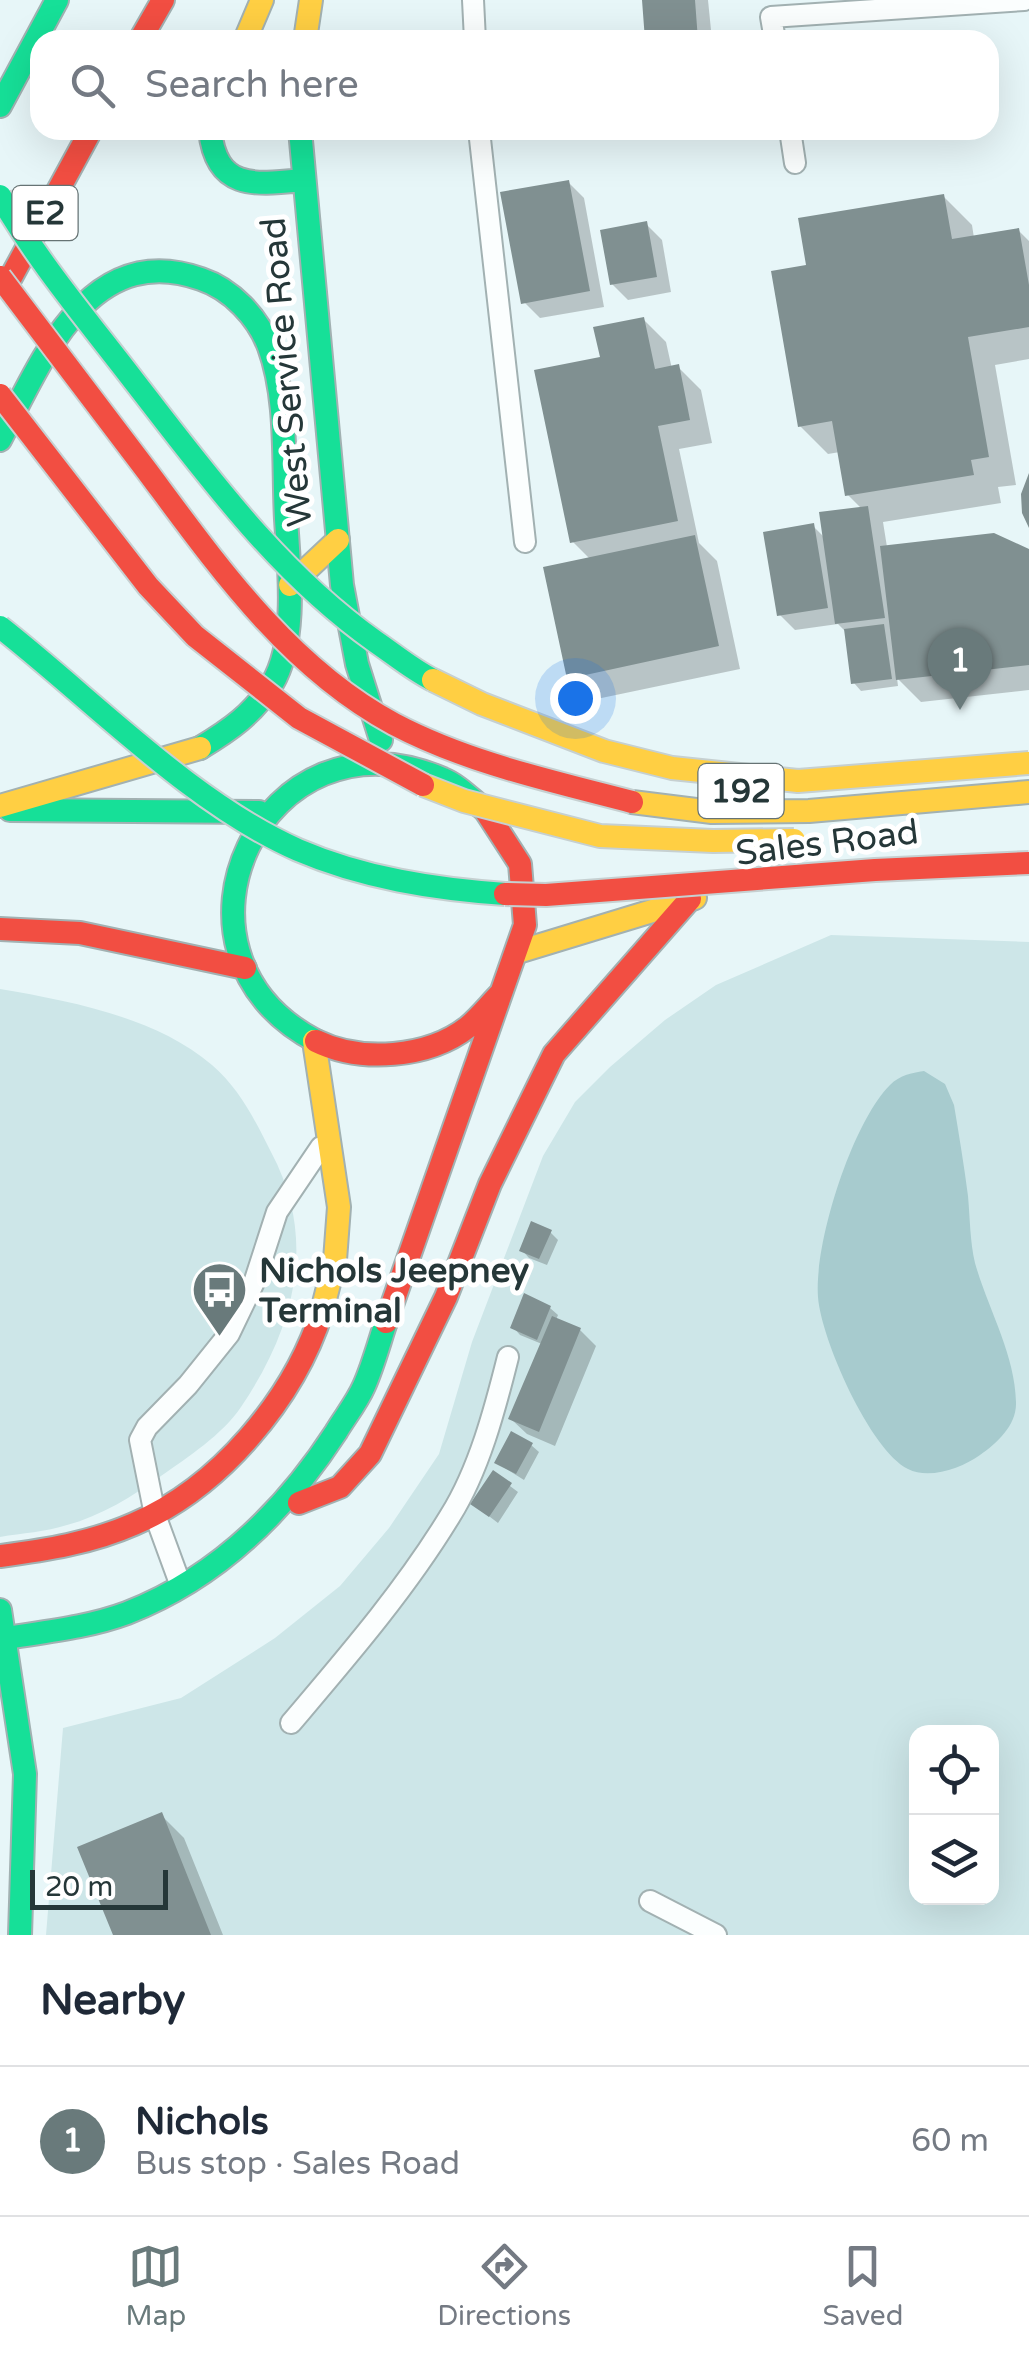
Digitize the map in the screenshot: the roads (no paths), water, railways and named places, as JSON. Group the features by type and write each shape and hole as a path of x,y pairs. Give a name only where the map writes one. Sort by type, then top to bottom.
{"main road":[{"path":"42,30 58,0"},
{"path":"146,30 162,0"},
{"path":"249,30 262,0"},
{"path":"306,30 311,0"},
{"path":"0,106 30,51"},
{"name":"E2","path":"0,296 86,140"},
{"path":"211,140 212,155 233,178 254,184 304,180"},
{"name":"West Service Road","path":"301,140 346,608 367,706 389,760"},
{"path":"0,196 19,229 80,311 241,518 298,580 338,615 422,674 482,704 604,752 672,768 798,781 1029,763"},
{"path":"0,440 68,320 106,285 148,270 194,275 218,285 252,317 274,361 279,387 290,585 286,639 274,681 249,715 220,739 173,758 0,808"},
{"path":"0,277 212,557 264,619 322,674 394,724 487,764 632,802 712,812 809,811 1029,792"},
{"path":"0,396 148,586 195,636 300,718 384,766 464,801 600,836 713,842 814,838"},
{"path":"290,585 338,540"},
{"path":"346,608 448,686 565,739 696,790"},
{"name":"West Service Road","path":"307,779 330,708 346,608"},
{"path":"289,609 336,665"},
{"path":"0,628 196,784 266,834 368,873 451,889 546,895 1029,860"},
{"name":"192","path":"389,760 422,767 452,780 491,812 516,854 527,902 521,951 501,993 464,1030 416,1051 364,1055 314,1041 274,1010 245,968 232,914 240,860 266,812 307,779 347,764 389,760"},
{"name":"Sales Road","path":"452,780 794,793 1029,772"},
{"path":"0,808 266,812"},
{"name":"Sales Road","path":"521,951 750,882 1029,860"},
{"path":"278,1511 340,1487 370,1454 446,1297 490,1184 554,1054 690,899"},
{"path":"0,929 80,933 245,968"},
{"path":"2,1640 124,1614 182,1588 234,1551 278,1511 318,1459 363,1389 501,993"},
{"path":"0,1556 56,1550 155,1515 182,1498 230,1454 275,1402 309,1347 331,1277 339,1209 314,1041"},
{"path":"0,1610 26,1774 20,1935"}],"lane":[{"path":"474,0 475,30"},
{"path":"773,30 771,17 1024,0"},
{"path":"480,140 525,542"},
{"path":"791,140 795,164"},
{"path":"182,1588 155,1515 140,1440 146,1427 188,1385 229,1334 255,1280 277,1212 328,1138"},
{"path":"291,1722 356,1647 452,1514 492,1422 508,1358"},
{"path":"650,1901 716,1935"}],"place":[{"name":"Nichols","path":"960,710"},
{"name":"Nichols Jeepney Terminal","path":"220,1339"}]}
